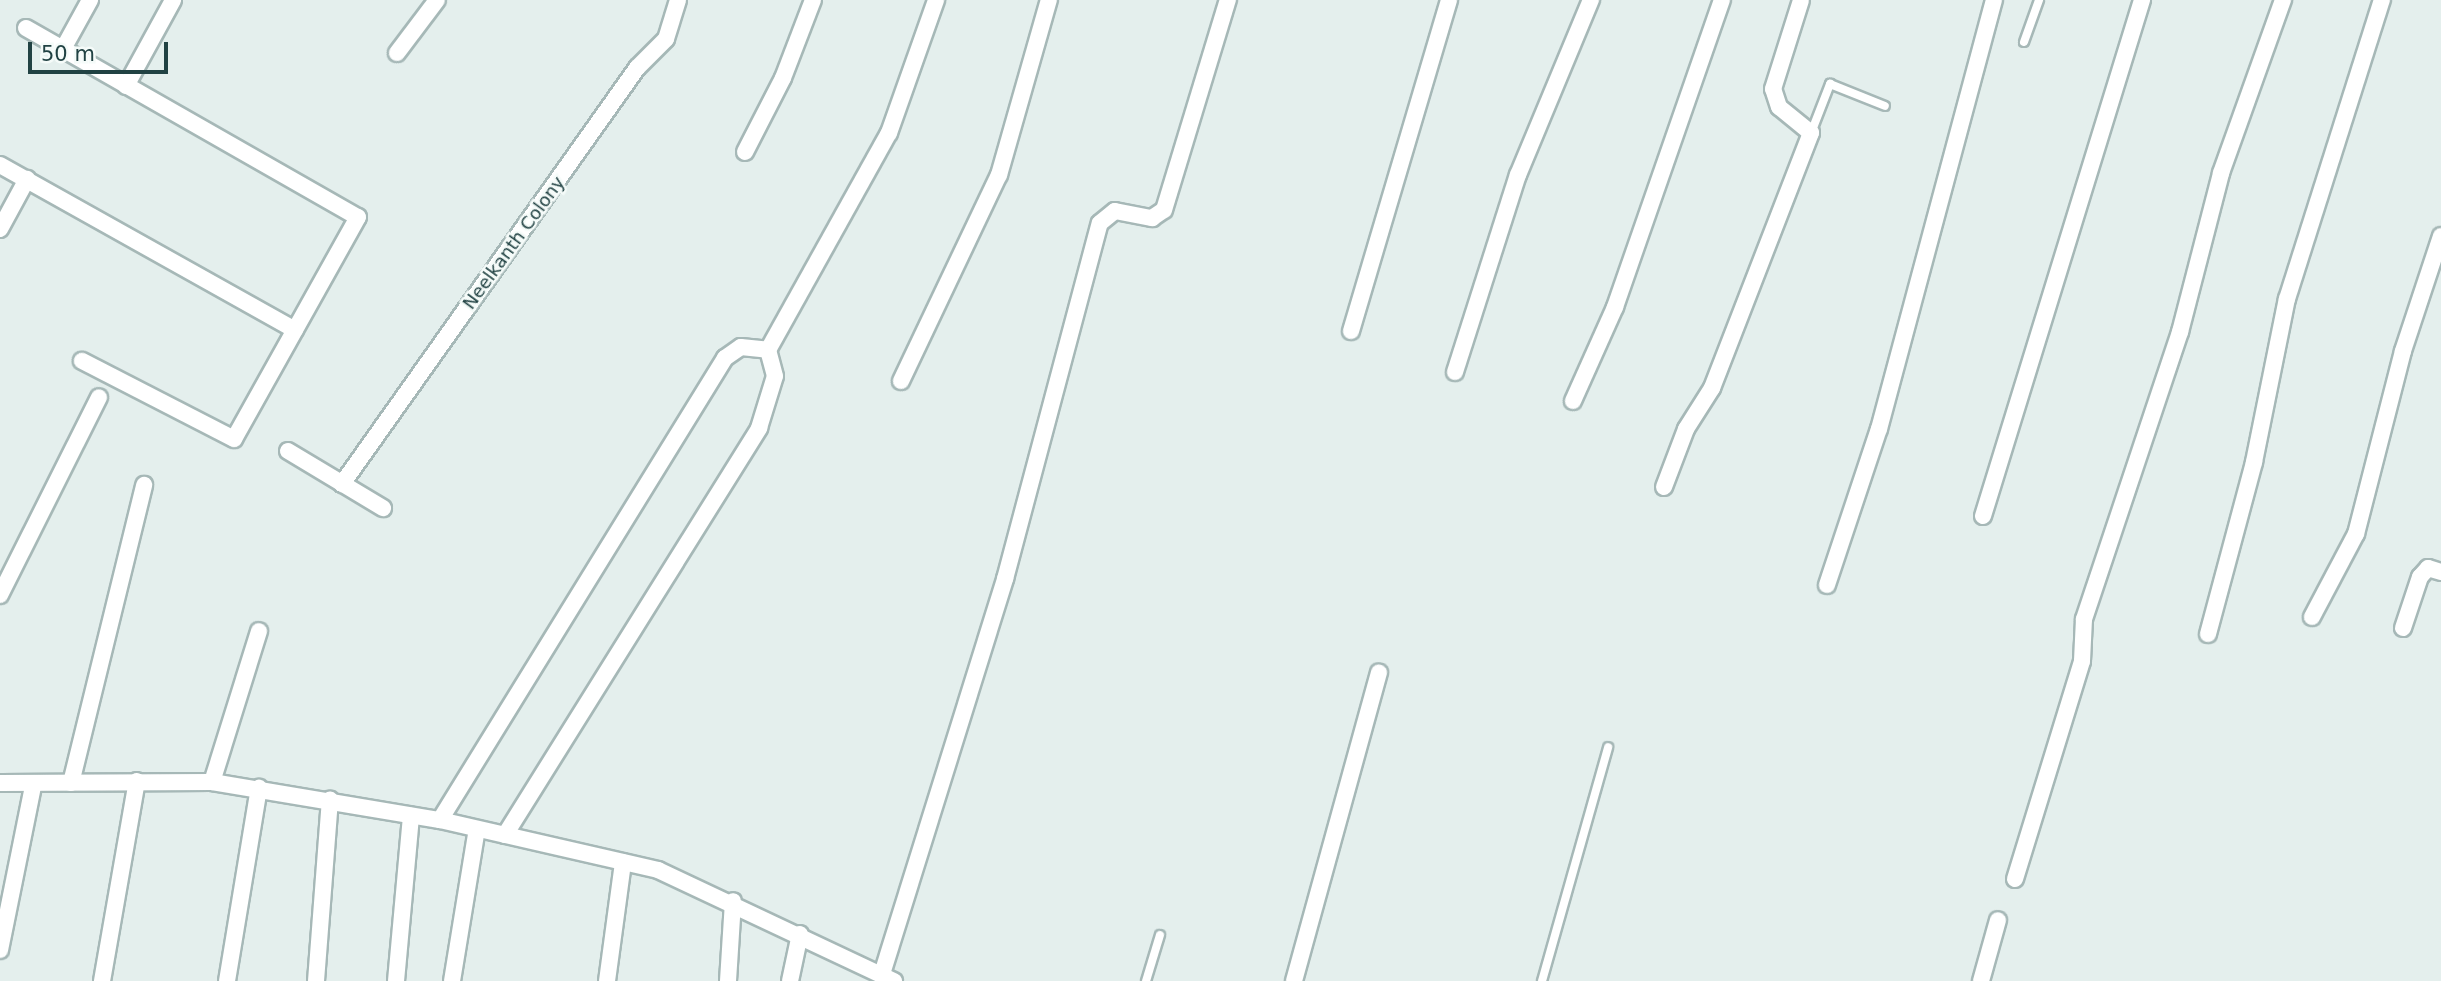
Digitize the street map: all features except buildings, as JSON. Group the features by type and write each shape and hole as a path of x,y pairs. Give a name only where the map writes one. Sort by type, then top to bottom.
{"street":[{"path":"63,49 90,0"},
{"path":"126,86 173,0"},
{"path":"397,53 437,0"},
{"name":"Neelkanth Colony","path":"342,484 637,68 666,39 678,0"},
{"path":"745,152 783,78 813,0"},
{"path":"505,835 759,428 775,376 768,350 889,133 936,0"},
{"path":"901,381 999,175 1049,0"},
{"path":"0,783 33,787 137,781 212,782 440,820 623,862 733,901 888,978 1005,579 1100,223 1115,211 1152,218 1164,211 1228,0"},
{"path":"1351,331 1450,0"},
{"path":"1455,372 1518,175 1591,0"},
{"path":"1573,401 1615,307 1722,0"},
{"path":"1664,487 1686,429 1712,388 1811,133 1779,107 1773,89 1801,0"},
{"path":"1827,585 1879,429 1994,0"},
{"path":"1983,516 2142,0"},
{"path":"2015,879 2082,661 2084,619 2180,332 2221,173 2283,0"},
{"path":"2208,634 2254,462 2287,299 2382,0"},
{"path":"26,28 358,217 234,439 82,361"},
{"path":"0,165 295,330"},
{"path":"0,229 27,179"},
{"path":"2312,617 2356,534 2403,351 2441,236"},
{"path":"440,820 725,358 741,347 768,350"},
{"path":"0,595 99,397"},
{"path":"288,451 383,508"},
{"path":"71,783 144,485"},
{"path":"2403,628 2420,577 2428,568 2441,572"},
{"path":"212,782 259,631"},
{"path":"1294,981 1379,673"},
{"path":"102,981 137,781"},
{"path":"0,950 33,787"},
{"path":"227,981 259,788"},
{"path":"316,981 330,800"},
{"path":"396,981 411,816"},
{"path":"452,981 477,829"},
{"path":"607,981 623,862"},
{"path":"728,981 733,901"},
{"path":"1981,981 1998,920"},
{"path":"790,981 800,934"}],"lane":[{"path":"2024,43 2039,0"},
{"path":"1811,133 1830,84 1885,106"},
{"path":"1542,981 1608,747"},
{"path":"1146,981 1160,935"}]}
